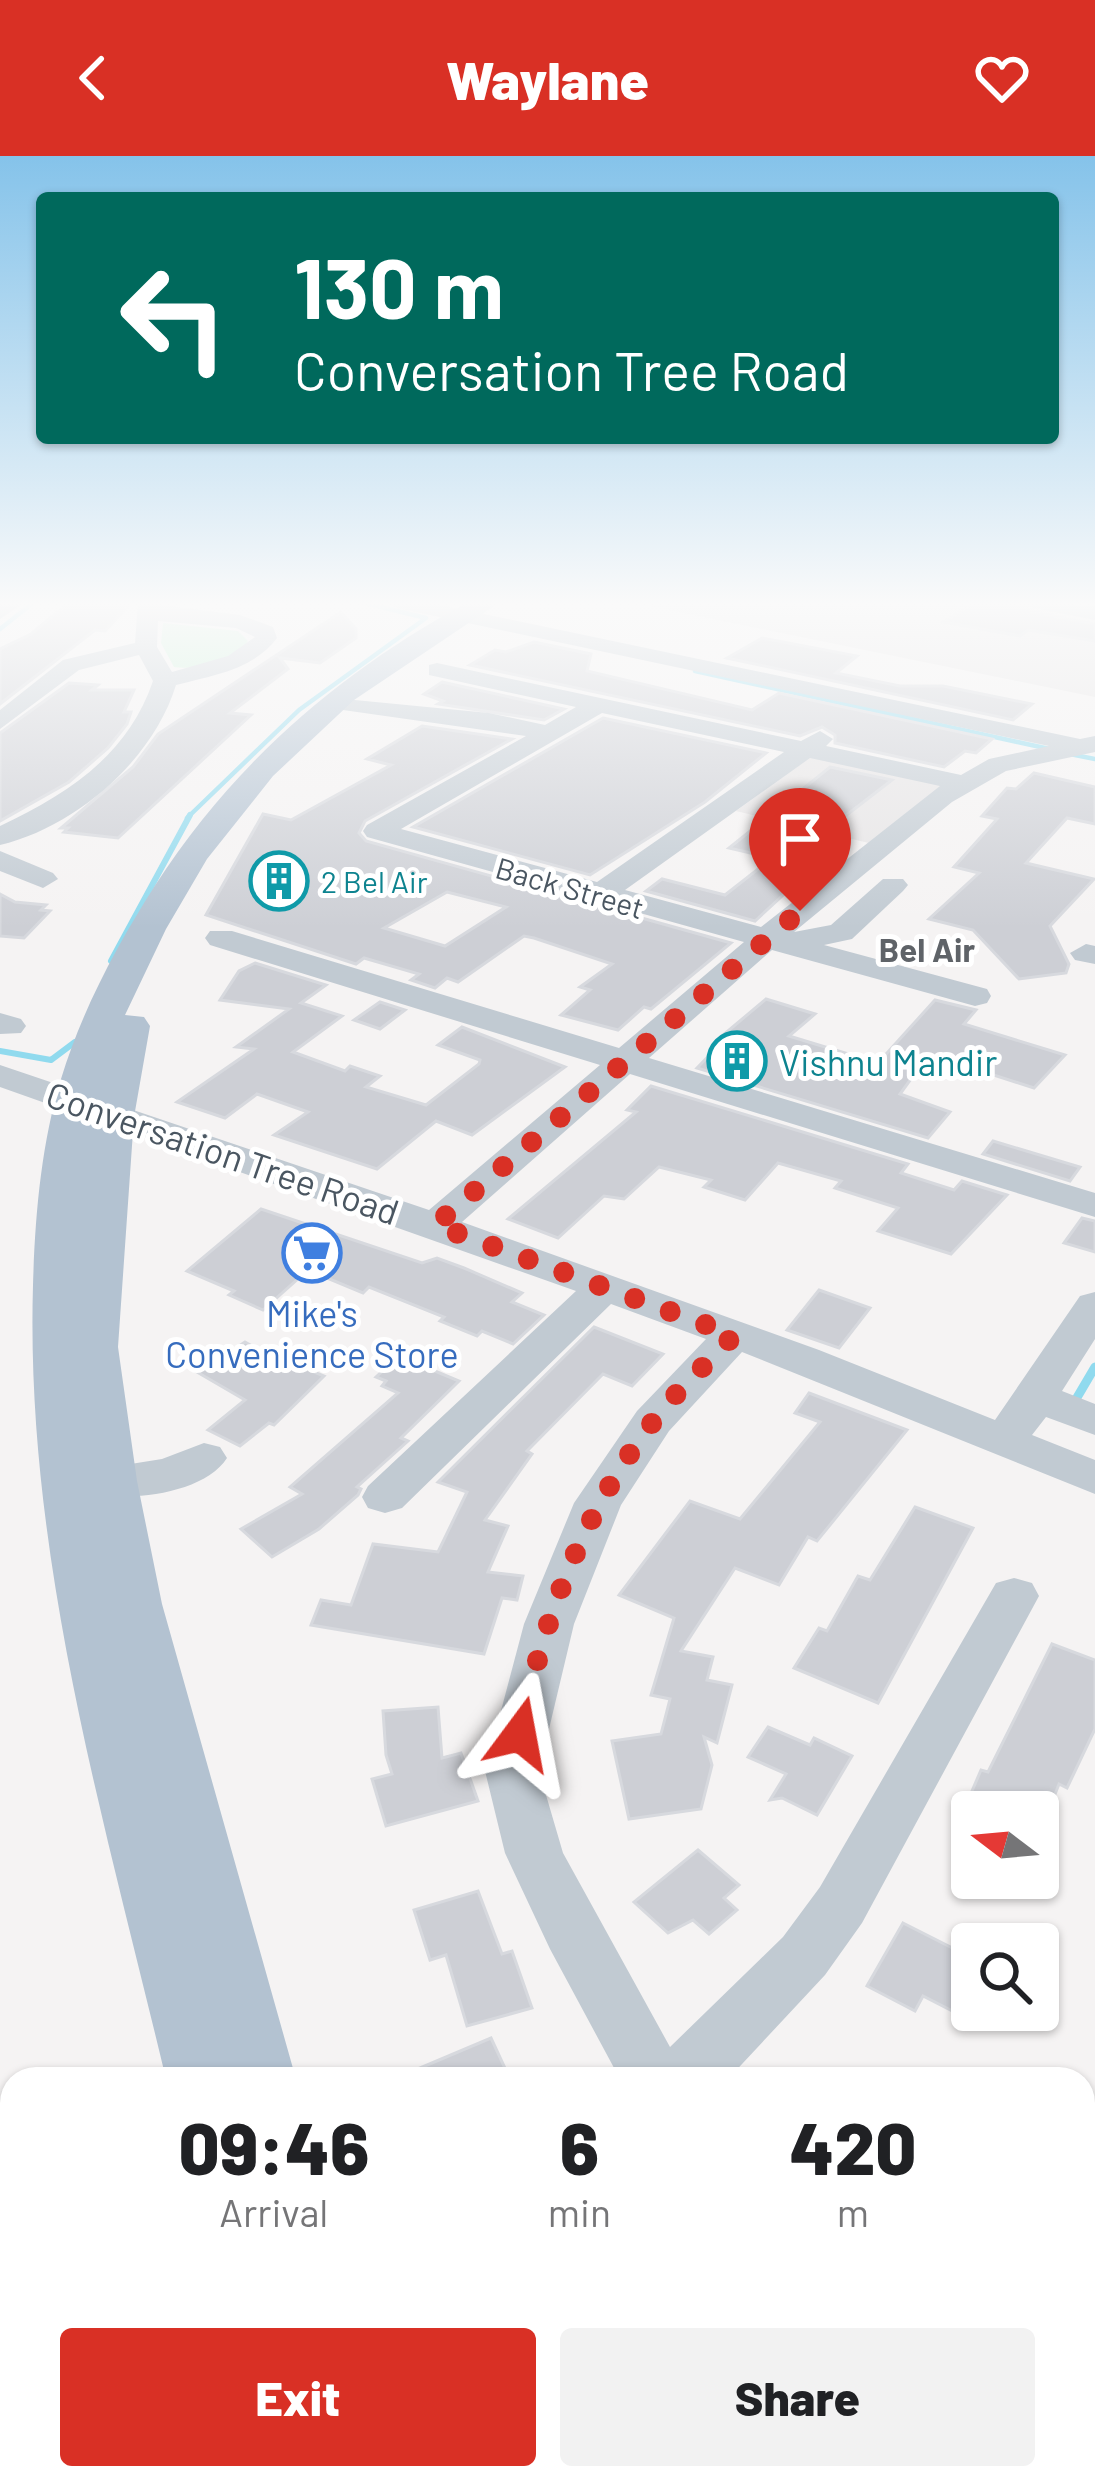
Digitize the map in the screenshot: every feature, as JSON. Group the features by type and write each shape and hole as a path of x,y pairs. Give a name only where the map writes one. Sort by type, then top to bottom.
{"main road":[{"path":"254,2067 132,1604 109,1480 92,1347 93,1110 104,1016 147,928 226,804 320,711"},
{"path":"202,2067 89,1607 67,1484 57,1350 61,1208 93,1110 166,929 242,806 355,711"}],"street":[{"path":"0,837 75,796 107,772 142,734 152,711"},
{"path":"406,711 489,720 547,733 587,711"},
{"path":"631,711 961,783"},
{"path":"937,711 1090,745"},
{"path":"600,894 835,728"},
{"name":"Back Street","path":"547,733 377,831 975,996"},
{"path":"435,1225 961,783 1029,757 1090,745"},
{"path":"1029,757 1095,775"},
{"path":"0,860 43,879"},
{"path":"842,932 893,885"},
{"path":"773,942 842,932 948,969"},
{"path":"221,938 1095,1205"},
{"name":"Conversation Tree Road","path":"0,1075 604,1287 1095,1478"},
{"path":"386,1497 604,1287"},
{"path":"1003,1439 1062,1407 1095,1305"},
{"path":"651,2067 571,1931 534,1853 512,1771 549,1624 598,1503 653,1421 734,1335"},
{"path":"109,1480 171,1474 204,1458"},
{"path":"696,2067 746,2022 842,1905 1014,1596"}],"shaded area":[{"path":"811,756 942,785 873,844 736,811"}],"building":[{"path":"31,711 131,712 108,748 69,782 0,821 0,733"},
{"path":"193,711 251,715 118,838 64,832 68,828 61,828 133,767 158,734"},
{"path":"484,711 561,711 544,720"},
{"path":"683,711 862,711 992,739 976,753 965,751 944,767 835,743 835,735 822,727 800,736"},
{"path":"971,711 1024,711 1013,720"},
{"path":"603,718 766,753 705,802 590,875 413,827"},
{"path":"422,726 512,739 365,821 359,833 366,841 731,943 618,1030 561,1015 590,990 580,987 612,964 534,938 524,936 458,982 447,978 435,988 411,980 419,974 364,958 356,964 206,915 263,814 291,820 391,765 367,759","holes":["447,892 506,907 445,946 384,928"]},
{"path":"830,767 892,780 822,834 844,839 755,921 646,891 662,879 725,895 772,858 729,848"},
{"path":"1034,773 1095,787 1095,824 1067,818 1026,863 1094,879 1050,926 1069,964 1066,973 1019,979 973,930 929,919 979,873 954,867 997,819 982,816 1007,788 1016,789"},
{"path":"0,894 15,902 46,905 41,910 50,911 24,938 0,936"},
{"path":"255,963 326,985 301,1003 342,1016 293,1052 345,1071 350,1066 380,1076 366,1087 426,1105 479,1064 480,1060 438,1045 462,1027 565,1067 472,1135 436,1121 377,1169 274,1135 308,1112 257,1094 225,1118 177,1102 254,1049 236,1047 289,1009 220,1000 239,971"},
{"path":"766,999 815,1014 789,1036 878,1063 935,1000 976,1010 964,1024 1065,1055 1034,1088 929,1054 900,1094 950,1112 928,1138 697,1068 727,1037 722,1036"},
{"path":"380,1002 405,1010 380,1029 354,1020"},
{"path":"651,1086 908,1164 901,1173 954,1190 962,1181 1007,1195 951,1254 878,1231 898,1208 835,1188 841,1181 778,1163 745,1200 704,1187 711,1180 659,1167 624,1199 604,1196 558,1238 508,1219 636,1112 627,1110"},
{"path":"993,1141 1080,1167 1070,1181 983,1154"},
{"path":"261,1209 422,1263 437,1258 464,1268 522,1293 512,1302 544,1315 513,1344 482,1331 477,1336 440,1321 444,1317 369,1287 363,1293 308,1270 263,1310 229,1295 234,1291 187,1271"},
{"path":"1082,1218 1095,1221 1095,1252 1064,1243"},
{"path":"819,1290 870,1308 839,1348 787,1330"},
{"path":"594,1327 663,1354 632,1386 603,1374 527,1451 532,1454 485,1520 508,1526 488,1572 523,1576 517,1600 502,1598 484,1654 311,1625 321,1600 351,1605 373,1544 438,1552 467,1492 438,1482"},
{"path":"245,1342 291,1368 295,1364 324,1376 274,1425 269,1423 240,1446 208,1430 245,1400 190,1368 221,1347 230,1352"},
{"path":"399,1356 459,1381 401,1438 408,1441 357,1487 361,1489 358,1495 319,1529 272,1557 241,1529 302,1494 290,1487 398,1393 382,1386 386,1381 376,1377"},
{"path":"809,1393 907,1430 817,1541 808,1537 779,1585 735,1568 681,1651 713,1657 707,1680 732,1685 717,1743 704,1737 712,1765 701,1809 629,1819 612,1741 661,1734 670,1699 651,1695 674,1618 619,1595 690,1501 740,1519 820,1422 795,1413"},
{"path":"915,1507 973,1528 878,1703 794,1668 819,1628 827,1631 858,1576 870,1580"},
{"path":"1052,1644 1095,1660 1095,1729 1067,1788 1059,1784 1056,1791 972,1791 981,1770 988,1772"},
{"path":"438,1707 442,1758 461,1753 478,1801 386,1826 372,1779 392,1774 383,1711"},
{"path":"768,1727 810,1745 814,1738 852,1756 817,1815 782,1798 770,1800 786,1774 748,1757"},
{"path":"698,1850 739,1885 724,1898 737,1910 709,1934 693,1920 668,1933 634,1902"},
{"path":"478,1891 502,1954 512,1951 532,2008 467,2026 446,1955 430,1960 414,1910"},
{"path":"903,1923 951,1947 951,2010 923,1996 915,2011 867,1986"},
{"path":"491,2038 504,2067 422,2067"}],"waterway":[{"path":"190,815 298,711"},
{"path":"876,711 1054,750"},
{"path":"1070,754 1095,759"},
{"path":"111,961 190,815"},
{"path":"0,1051 51,1060 75,1042"},
{"path":"1072,1406 1095,1367"}],"place":[{"name":"2 Bel Air","path":"279,881"},
{"name":"Vishnu Mandir","path":"737,1061"},
{"name":"Mike's Convenience Store","path":"312,1253"}],"district":[{"name":"Bel Air","path":"927,949"}],"route":[{"path":"520,1734 549,1624 598,1503 653,1421 734,1335 435,1225 800,911"}]}
